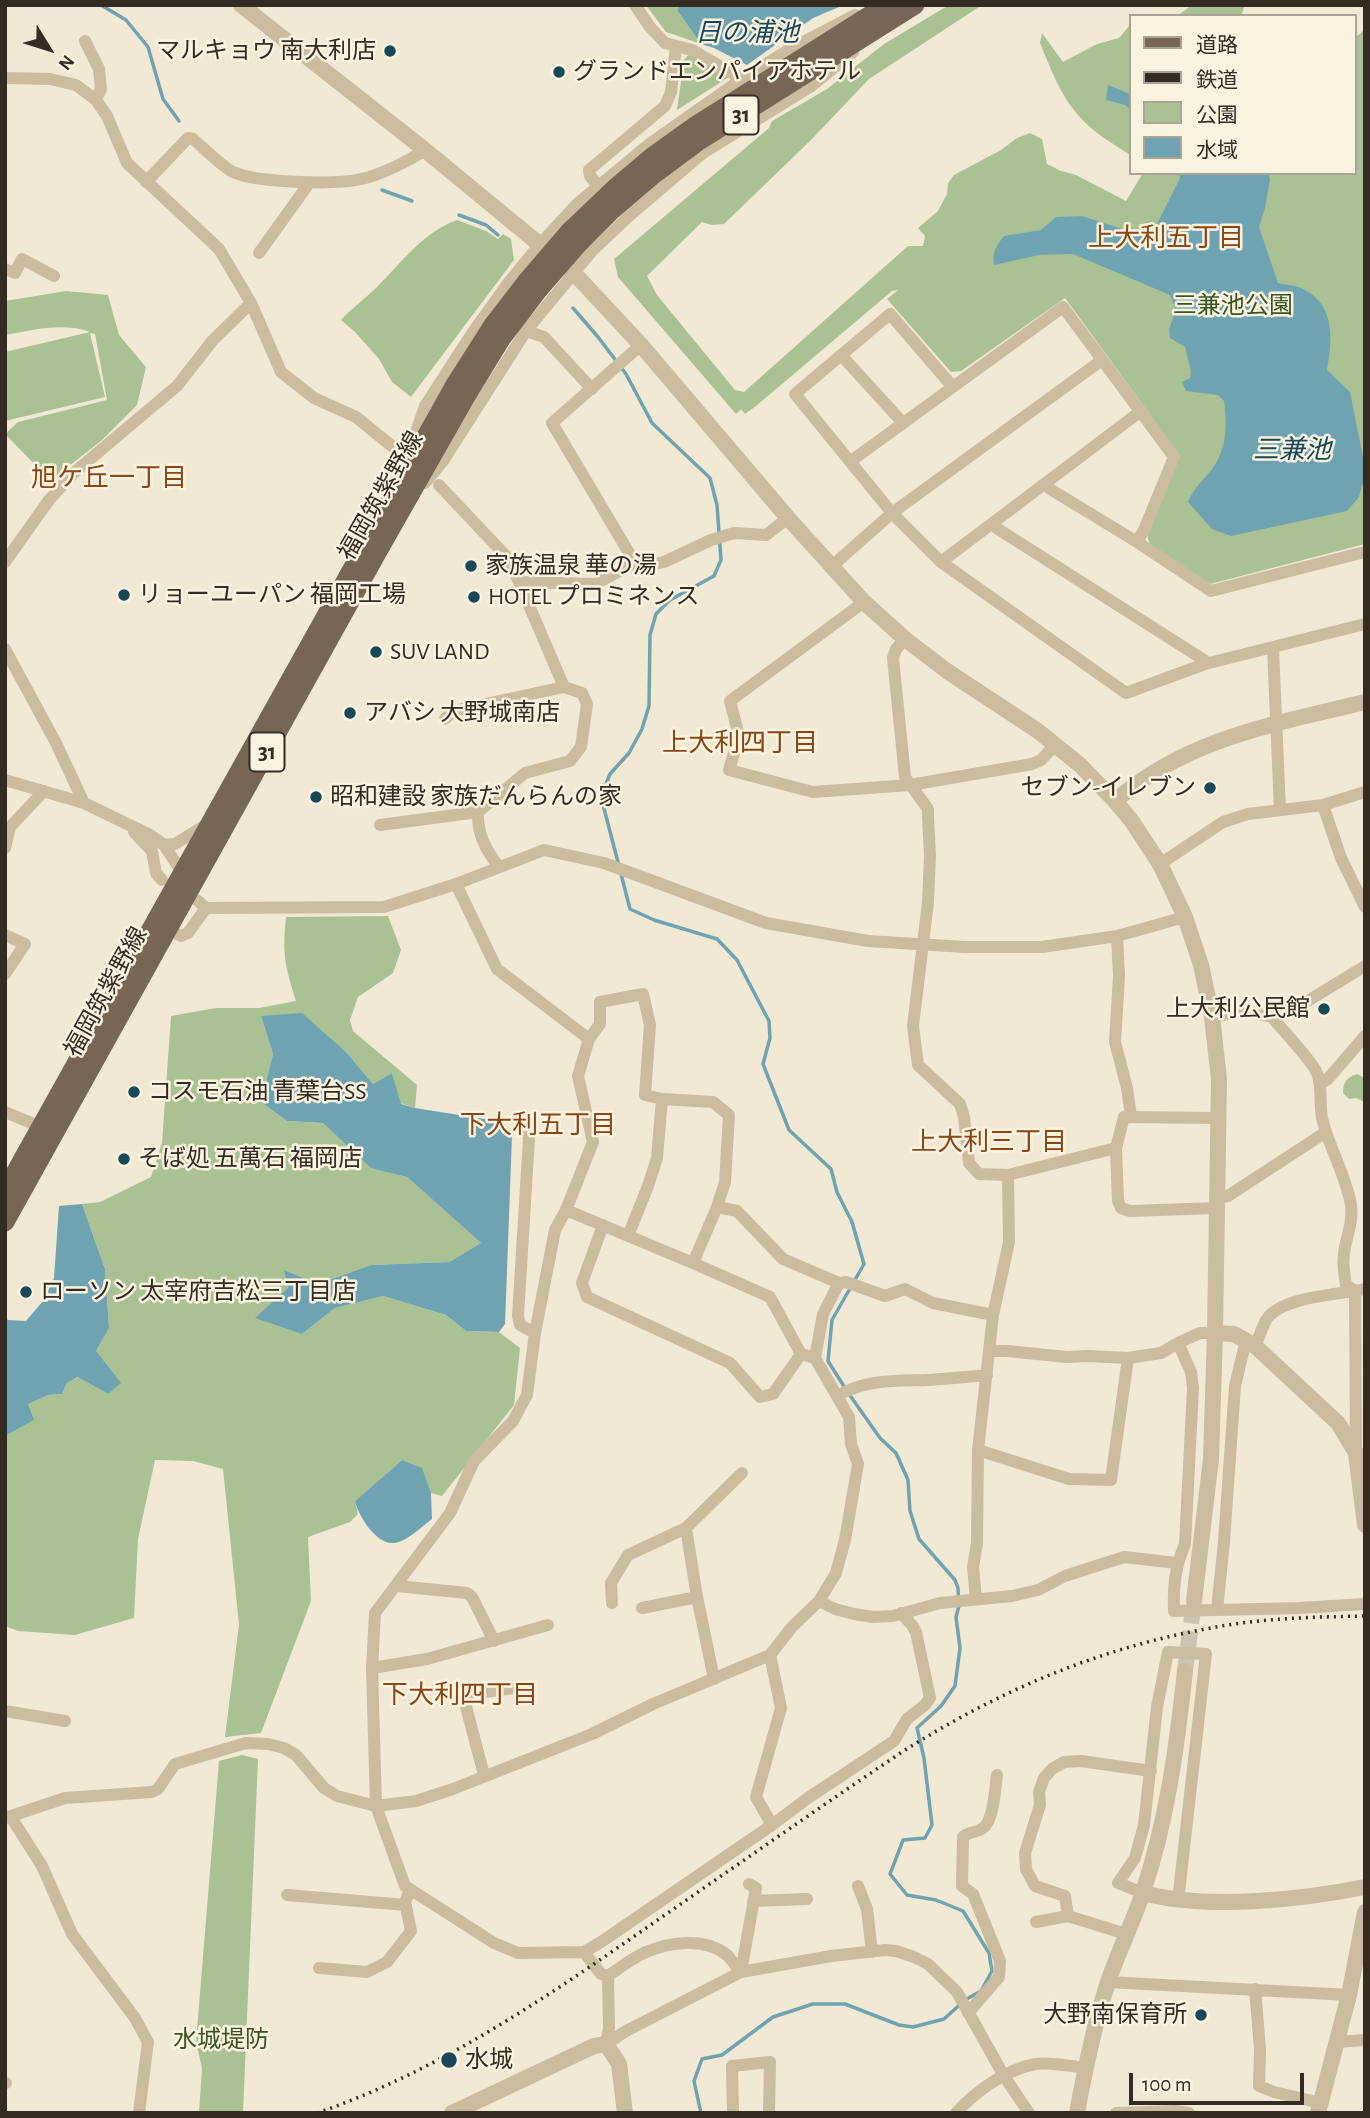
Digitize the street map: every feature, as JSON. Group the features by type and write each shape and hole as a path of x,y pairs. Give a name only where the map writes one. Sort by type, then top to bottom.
{"main road":[{"name":"福岡筑紫野線","path":"5,1222 169,930 401,497 456,383 493,325 533,285 615,188 695,126 886,5"},
{"name":"福岡筑紫野線","path":"575,236 611,212 652,176 699,141 915,5"},
{"name":"福岡筑紫野線","path":"5,1191 211,822 401,497"}],"street":[{"path":"241,5 259,10 573,272 641,345 788,518 864,602 905,639 947,671 1038,731 1080,765 1131,820 1160,864 1185,917 1201,965 1212,1017 1219,1079 1211,1460 1194,1601"},
{"path":"635,5 665,43 692,50 742,79"},
{"path":"401,497 425,406 473,331 540,244 648,145 790,49 878,5"},
{"path":"401,497 425,484 443,461 526,331 573,272 626,215 703,153 810,86 844,60 873,32"},
{"path":"85,41 99,69 101,89 96,100"},
{"path":"600,188 588,173 590,167 665,106 669,99 676,46"},
{"path":"5,78 50,79 76,85 96,100 107,116 127,163 219,249 251,303 281,372 314,398 356,417 393,447"},
{"path":"146,182 188,138 193,139 232,172 266,180 310,182 361,179 411,159 425,150"},
{"path":"259,253 310,182"},
{"path":"5,269 15,274 22,259 54,276"},
{"path":"5,562 49,500 76,471 177,386 214,340 251,303"},
{"path":"851,461 1063,307 1174,457 1137,542"},
{"path":"952,386 890,314 795,394 892,513 941,562 1126,693 1205,664 1365,624"},
{"path":"526,331 544,337 592,389"},
{"path":"635,563 552,424 641,345"},
{"path":"841,355 903,423"},
{"path":"831,567 892,513 1102,360"},
{"path":"941,562 1141,411"},
{"path":"1045,484 1211,591 1365,552"},
{"path":"439,485 505,555 564,687"},
{"path":"519,582 595,584 635,563 646,566 664,562 710,540 734,533 766,535 788,518"},
{"path":"993,524 1204,660 1205,664"},
{"path":"864,602 730,701 739,736 729,770 813,792 910,785 1032,764 1041,760 1055,745"},
{"path":"905,639 892,658 901,754 905,777 928,809 930,856 924,944 913,1027 918,1065 960,1104 970,1163 979,1174 1008,1175 1116,1148"},
{"path":"1273,648 1280,810"},
{"path":"5,649 57,743 84,803"},
{"path":"380,825 478,812 525,773 570,761 581,747 587,704 582,693 564,687 453,711 446,719"},
{"path":"1115,801 1135,783 1186,754 1222,738 1365,702"},
{"path":"5,779 84,803 120,820 164,845 183,874"},
{"path":"5,848 10,827 44,791"},
{"path":"1160,864 1223,822 1248,814 1323,805 1365,792"},
{"path":"1323,805 1341,858 1365,907"},
{"path":"478,812 478,826 487,852 499,867"},
{"path":"120,820 152,851 156,873 162,880"},
{"path":"164,845 175,844 211,822"},
{"path":"169,930 181,936 188,933 202,904 384,907 456,884 544,850 604,863 766,923 868,941 965,947 1042,947 1117,936 1185,917"},
{"path":"456,884 497,969 589,1039"},
{"path":"5,935 25,944 5,974"},
{"path":"1117,936 1119,976 1115,1042 1132,1116"},
{"path":"1212,1017 1245,1011 1272,1017 1293,1010 1365,966"},
{"path":"693,1263 725,1182 729,1115 713,1102 662,1099 645,1095 650,1026 643,994 600,1002 600,1024 589,1039 578,1076 593,1142 566,1210 555,1230 527,1395 513,1422 474,1461 450,1513 375,1613 372,1668 376,1806 405,1886 494,1944 518,1953 584,1952 703,1874 808,1798 894,1741 907,1719 930,1698 916,1632 901,1613"},
{"path":"1272,1017 1316,1071 1321,1083 1319,1098 1326,1132 1351,1205 1352,1223 1343,1261 1346,1285 1360,1290"},
{"path":"1321,1083 1327,1080 1365,1036"},
{"path":"628,1236 657,1158 662,1099"},
{"path":"5,1112 41,1127"},
{"path":"1218,1118 1124,1117 1116,1148 1118,1201 1121,1208 1130,1212 1217,1203 1326,1132"},
{"path":"524,1125 529,1138 518,1316 520,1325 536,1333"},
{"path":"976,1599 973,1567 977,1543 978,1450 993,1315 1009,1242 1008,1175"},
{"path":"717,1207 737,1211 783,1259 843,1283 885,1297 905,1289 933,1303 993,1315"},
{"path":"566,1210 770,1297 801,1354 815,1358"},
{"path":"603,1225 582,1283 587,1297 730,1363 760,1397 773,1394 801,1354"},
{"path":"139,2113 148,2042 135,2018 72,1934 42,1866 8,1817 65,1798 152,1792 158,1789 176,1763 246,1743 285,1748 296,1755 324,1788 337,1796 376,1806 416,1801 592,1734 653,1703 770,1654 792,1627 819,1601 836,1573 845,1541 858,1465 851,1444 849,1417 815,1358 823,1314 843,1283"},
{"path":"1217,1610 1235,1386 1251,1343 1267,1318 1282,1307 1360,1290"},
{"path":"1360,1290 1356,1453 1365,1525"},
{"path":"990,1351 1128,1358 1161,1353 1199,1333 1234,1334 1251,1343 1338,1423 1356,1453"},
{"path":"1178,1343 1191,1373 1193,1388 1185,1544 1177,1563 1174,1611 1365,1604"},
{"path":"978,1450 1069,1479 1111,1480 1128,1358"},
{"path":"837,1396 853,1386 907,1379 987,1375"},
{"path":"612,1603 611,1583 628,1555 686,1528 742,1474"},
{"path":"686,1528 714,1679"},
{"path":"819,1601 835,1609 873,1617 940,1603 1012,1596 1038,1590 1065,1576 1124,1557 1177,1563"},
{"path":"397,1586 467,1593 472,1597 494,1641"},
{"path":"642,1608 697,1597"},
{"path":"372,1668 428,1658 548,1625"},
{"path":"1178,1901 1206,1654 1168,1653 1157,1707 1144,1825 1135,1858 1118,1882 1143,1893 1178,1901 1282,1898 1365,1888"},
{"path":"770,1654 781,1707 756,1797 772,1825"},
{"path":"1077,2113 1085,2068 1108,1982 1143,1893 1161,1828 1177,1750 1185,1671"},
{"path":"484,1775 463,1695 521,1687"},
{"path":"5,1711 65,1721"},
{"path":"1068,1916 1065,1896 1035,1886 1026,1869 1025,1853 1040,1805 1039,1792 1044,1778 1064,1762 1151,1771"},
{"path":"968,2012 999,1977 1000,1961 973,1894 962,1886 963,1837 968,1832 983,1829 992,1819 998,1774"},
{"path":"741,1972 756,1888 749,1884"},
{"path":"858,1886 867,1909 872,1952"},
{"path":"319,1968 367,1972 387,1962 411,1931 405,1905 410,1889"},
{"path":"287,1895 405,1905"},
{"path":"753,1902 807,1899"},
{"path":"1255,1989 1260,2049 1259,2086 1319,2108 1349,1995 1365,1912"},
{"path":"1036,1922 1068,1916 1126,1934"},
{"path":"584,1952 601,1974 608,1976 646,1952 681,1943 705,1944 728,1956 741,1972"},
{"path":"453,2113 594,2046 606,2044 741,1972 831,1956 896,1951 914,1956 928,1964 957,1993 1004,2076 1029,2113"},
{"path":"608,1976 609,2028 606,2044 619,2064 625,2113"},
{"path":"1108,1982 1349,1995"},
{"path":"1336,2042 1365,2040"},
{"path":"733,2113 732,2066 770,2062 769,2113"},
{"path":"957,2113 972,2096 1004,2076 1037,2064 1085,2068"},
{"path":"1116,2113 1189,2113"}],"green space":[{"path":"646,5 680,5 677,10 701,44 666,32"},
{"name":"三兼池公園","path":"949,5 982,5 869,79 811,140 724,224 702,222 647,276 657,295 735,390 744,392 908,246 923,246 925,236 918,228 938,211 947,194 948,183 954,175 1030,133 1042,139 1047,164 1076,175 1126,201 1142,175 1356,175 1356,37 1365,29 1365,544 1210,584 1150,545 1147,535 1180,456 1065,298 961,371 951,372 887,299 898,290 892,291 756,406 745,414 741,409 736,414 618,277 614,259 769,128 772,121 827,89 884,44"},
{"path":"1192,5 1245,5 1242,14 1180,14"},
{"path":"1128,27 1128,154 1096,132 1072,107 1056,80 1040,43 1042,33 1063,62 1097,44 1119,38"},
{"path":"690,53 729,77 677,110 684,60"},
{"path":"457,220 486,231 498,239 503,234 511,239 514,260 411,397 392,382 379,359 341,320 423,240"},
{"path":"66,291 108,295 119,335 146,367 137,405 101,441 56,476 47,477 5,434 18,422 107,400 95,334 90,333 105,397 5,421 5,352 90,332 59,327 5,335 5,301"},
{"path":"388,916 401,950 393,973 358,997 350,1020 353,1031 417,1085 415,1108 400,1103 392,1073 373,1084 347,1053 261,1016 273,1054 261,1102 287,1121 323,1123 371,1167 407,1177 481,1243 449,1262 371,1265 316,1284 285,1271 302,1334 335,1308 383,1296 446,1315 466,1331 499,1332 520,1348 514,1405 442,1496 431,1493 421,1468 402,1460 355,1501 358,1514 350,1522 308,1537 311,1601 261,1733 225,1737 239,1625 223,1469 193,1461 155,1460 138,1539 134,1618 75,1635 18,1631 5,1626 5,1436 33,1420 27,1404 48,1395 62,1394 67,1383 79,1377 108,1394 96,1351 109,1328 105,1269 82,1204 100,1202 151,1177 162,1143 171,1016 216,1008 259,1008 296,1001 285,960 286,917"},
{"path":"1357,1074 1365,1078 1365,1102 1356,1098 1349,1099 1343,1093 1346,1080"},
{"name":"水城堤防","path":"242,1755 258,1759 243,2113 199,2113 202,2068 196,2042 219,1761"}],"water":[{"name":"日の浦池","path":"680,5 844,5 813,18 747,65 701,44 677,10"},
{"path":"1108,85 1128,93 1128,107 1125,105 1106,100"},
{"name":"三兼池","path":"1179,175 1269,175 1265,208 1259,227 1278,283 1302,288 1322,305 1330,325 1327,370 1350,392 1365,467 1365,482 1359,497 1347,511 1231,536 1212,529 1188,502 1196,487 1214,466 1224,443 1224,401 1218,395 1186,391 1182,382 1190,378 1191,371 1185,347 1170,338 1169,329 1176,310 1170,295 1073,254 1039,255 994,265 995,249 1004,236 1041,230 1056,217 1082,216 1150,238"},
{"path":"302,1013 347,1053 373,1084 392,1073 401,1104 497,1121 512,1136 505,1324 499,1332 466,1331 446,1315 383,1296 335,1308 302,1334 255,1318 288,1288 284,1270 317,1284 371,1265 449,1262 481,1243 407,1177 371,1168 323,1123 287,1121 261,1102 273,1054 261,1016"},
{"path":"82,1204 105,1269 109,1328 96,1351 121,1383 108,1394 78,1377 67,1383 62,1394 48,1395 28,1404 34,1420 5,1436 5,1318 26,1321 43,1301 54,1278 59,1206"},
{"path":"402,1460 422,1468 431,1493 432,1519 404,1540 394,1543 381,1539 369,1528 355,1501"}],"waterway":[{"path":"101,5 126,20 148,47 163,99 179,121"},
{"path":"382,190 412,201"},
{"path":"459,215 486,225 498,235"},
{"path":"573,308 626,374 652,423 710,478 717,505 721,560 714,576 670,600 656,614 650,635 649,706 642,729 629,753 610,774 601,797 619,866"},
{"path":"621,874 630,909 654,920 717,939 737,960 769,1021 770,1038 763,1064 789,1130 831,1169 837,1192 852,1222 864,1264 832,1320 828,1361 845,1388"},
{"path":"701,2113 694,2081 702,2059 722,2055 773,2017 813,2004 845,2004 899,2025 913,2027 944,2019 965,2000 981,1991 992,1971 989,1953 963,1911 936,1900 907,1895 890,1874 903,1840 925,1838 932,1825 924,1758 917,1728 941,1706 955,1686 960,1648 956,1617 959,1606 958,1588 955,1580 919,1539 910,1511 908,1480 896,1453 880,1438 849,1394"}],"tunnel":[{"path":"1185,1671 1194,1601"}],"railway":[{"path":"317,2113 406,2076 489,2031 570,1980 902,1752 1012,1691 1129,1647 1211,1628 1249,1622 1365,1616"}],"place":[{"name":"マルキョウ 南大利店","path":"390,51"},
{"name":"グランドエンパイアホテル","path":"559,72"},
{"name":"家族温泉 華の湯","path":"471,566"},
{"name":"リョーユーパン 福岡工場","path":"124,595"},
{"name":"HOTEL プロミネンス","path":"474,597"},
{"name":"SUV LAND","path":"376,652"},
{"name":"アバシ 大野城南店","path":"350,713"},
{"name":"セブン-イレブン","path":"1210,788"},
{"name":"昭和建設 家族だんらんの家","path":"316,797"},
{"name":"上大利公民館","path":"1324,1009"},
{"name":"コスモ石油 青葉台SS","path":"134,1092"},
{"name":"そば処 五萬石 福岡店","path":"124,1159"},
{"name":"ローソン 太宰府吉松三丁目店","path":"26,1292"},
{"name":"大野南保育所","path":"1201,2015"},
{"name":"水城","path":"449,2060"}],"district":[{"name":"上大利五丁目","path":"1166,238"},
{"name":"旭ケ丘一丁目","path":"109,478"},
{"name":"上大利四丁目","path":"740,743"},
{"name":"下大利五丁目","path":"538,1125"},
{"name":"上大利三丁目","path":"989,1142"},
{"name":"下大利四丁目","path":"460,1695"}]}
